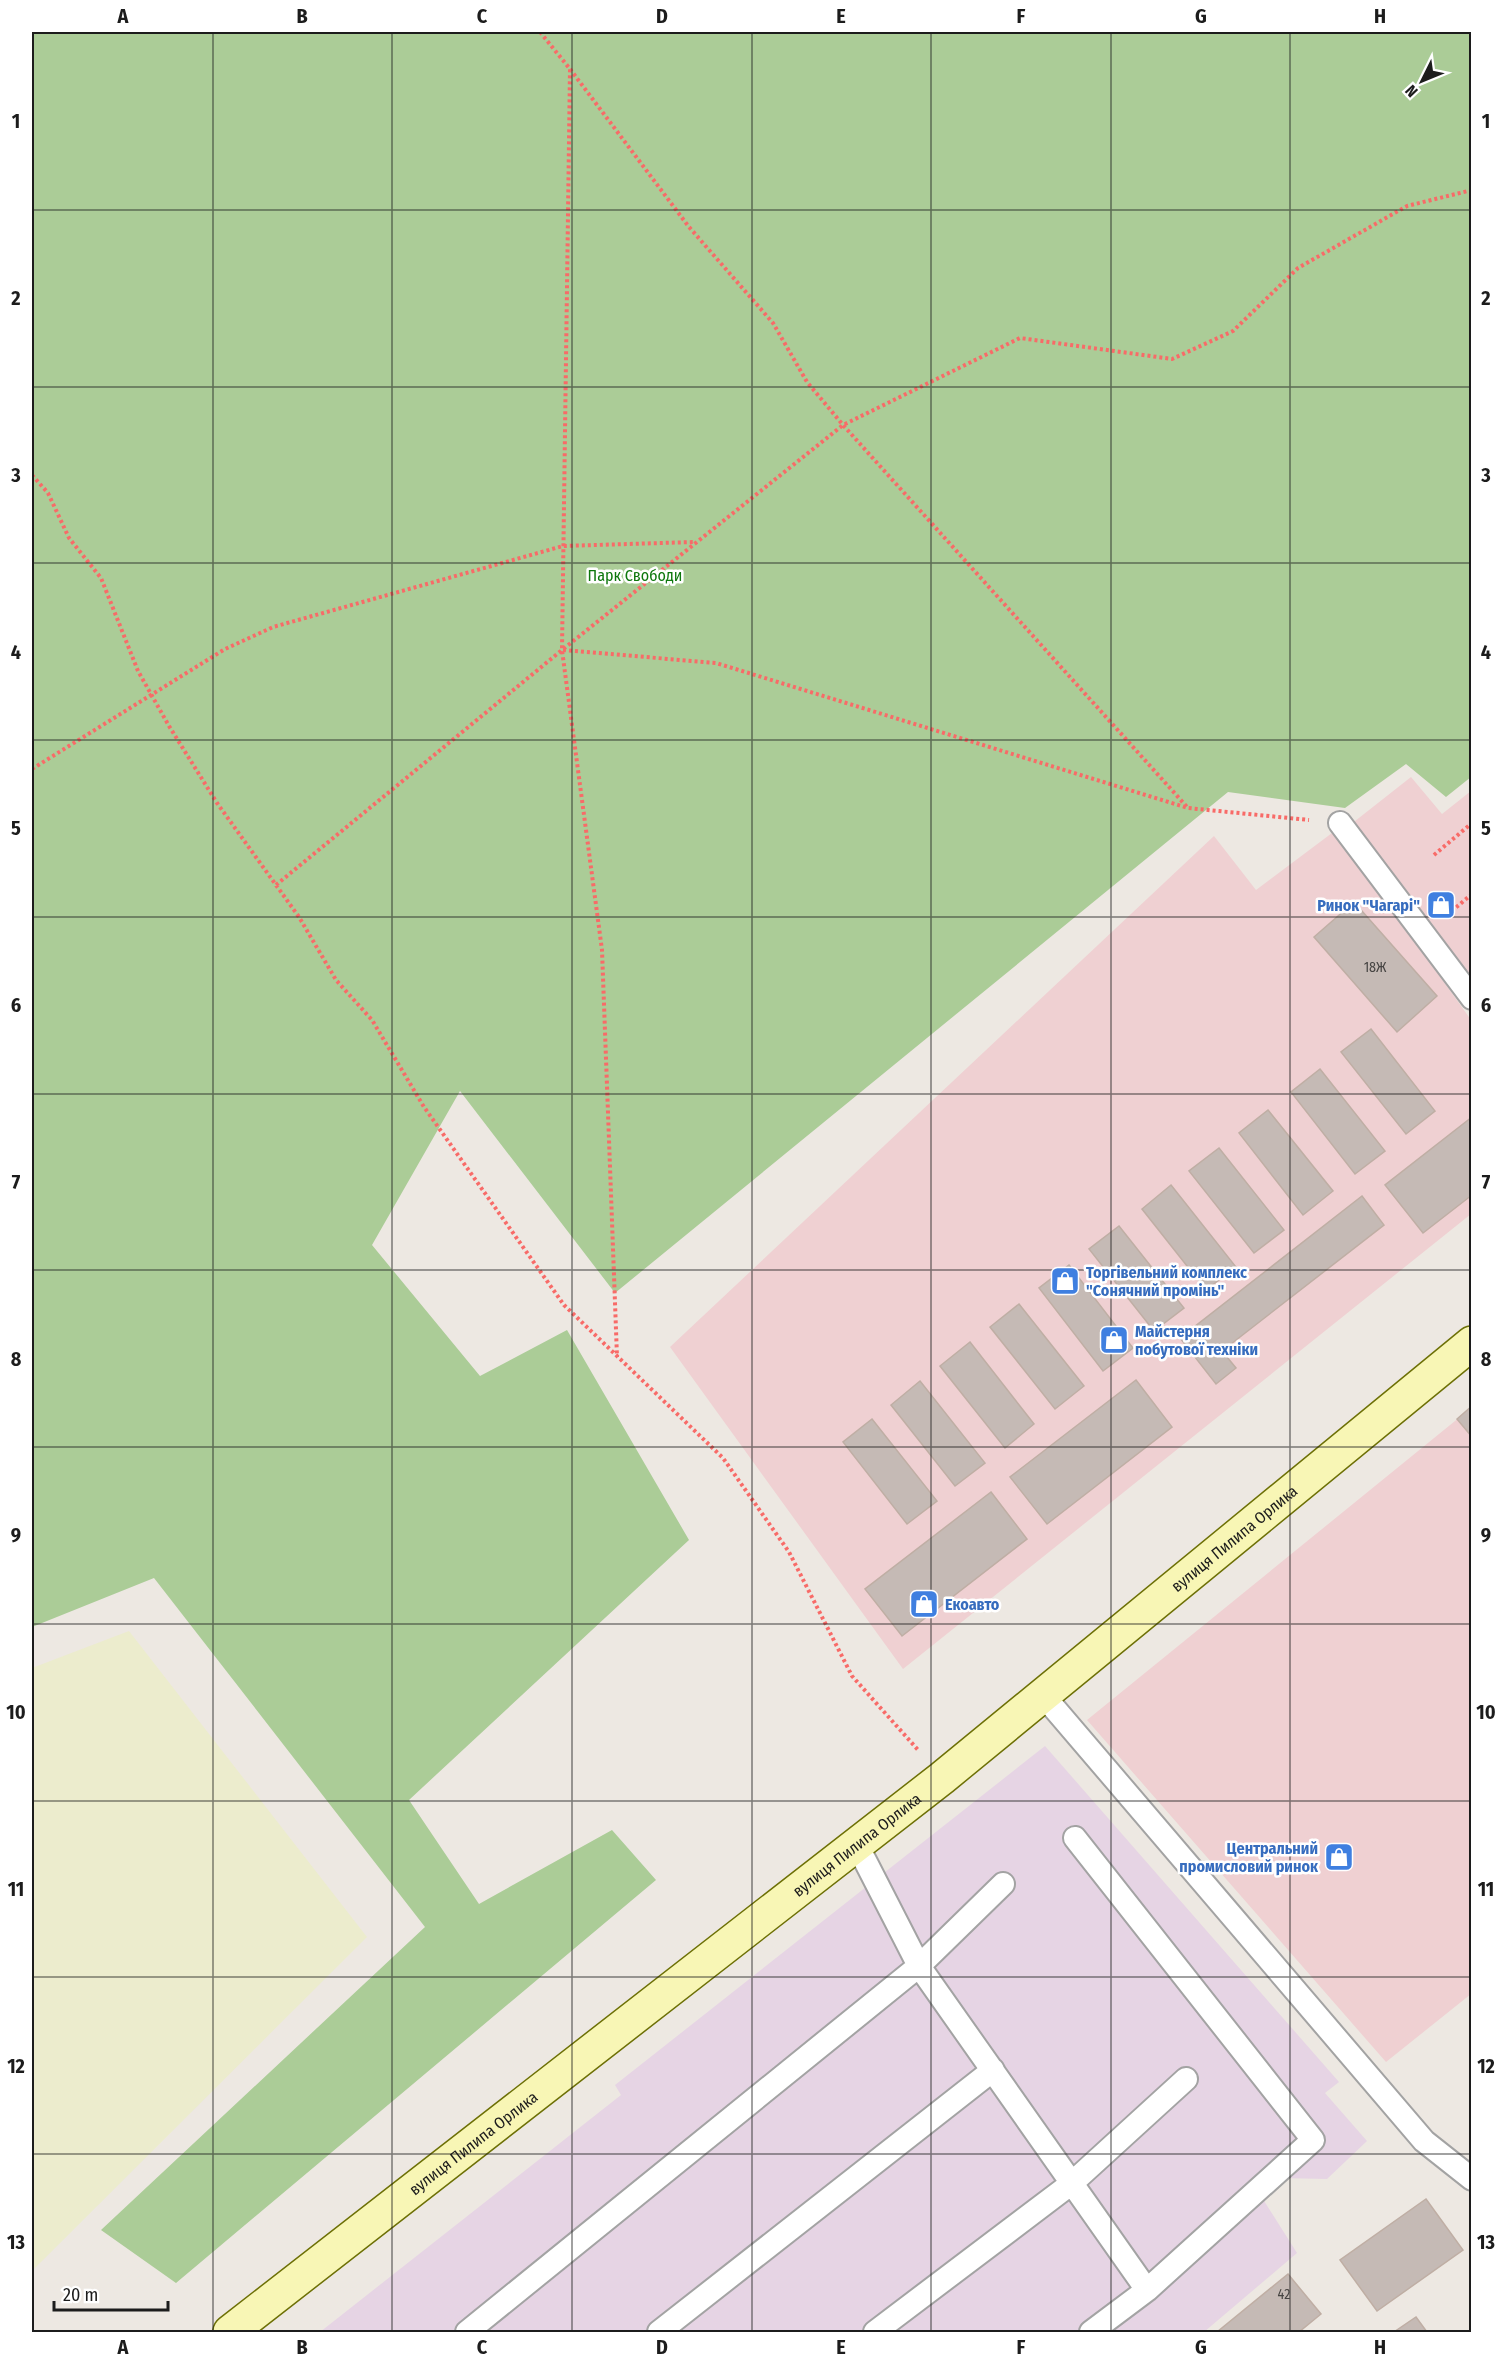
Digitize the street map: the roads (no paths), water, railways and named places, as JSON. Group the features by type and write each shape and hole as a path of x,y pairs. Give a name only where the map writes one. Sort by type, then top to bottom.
{"main road":[{"name":"вулиця Пилипа Орлика","path":"230,2332 942,1778 1472,1343"}],"lane":[{"path":"1340,823 1472,998"},
{"path":"1043,1695 1424,2141 1472,2179"},
{"path":"1075,1838 1313,2140 1147,2290 1091,2332"},
{"path":"856,1843 919,1966 1147,2290"},
{"path":"467,2332 919,1966 1004,1884"},
{"path":"659,2332 993,2070"},
{"path":"875,2332 1072,2183 1186,2079"}],"place":[{"name":"Ринок \"Чагарі\"","path":"1441,905"},
{"name":"Торгівельний комплекс \"Сонячний промінь\"","path":"1065,1281"},
{"name":"Майстерня побутової техніки","path":"1114,1340"},
{"name":"Екоавто","path":"924,1604"},
{"name":"Центральний промисловий ринок","path":"1339,1857"}],"park label":[{"name":"Парк Свободи","path":"635,575"}]}
